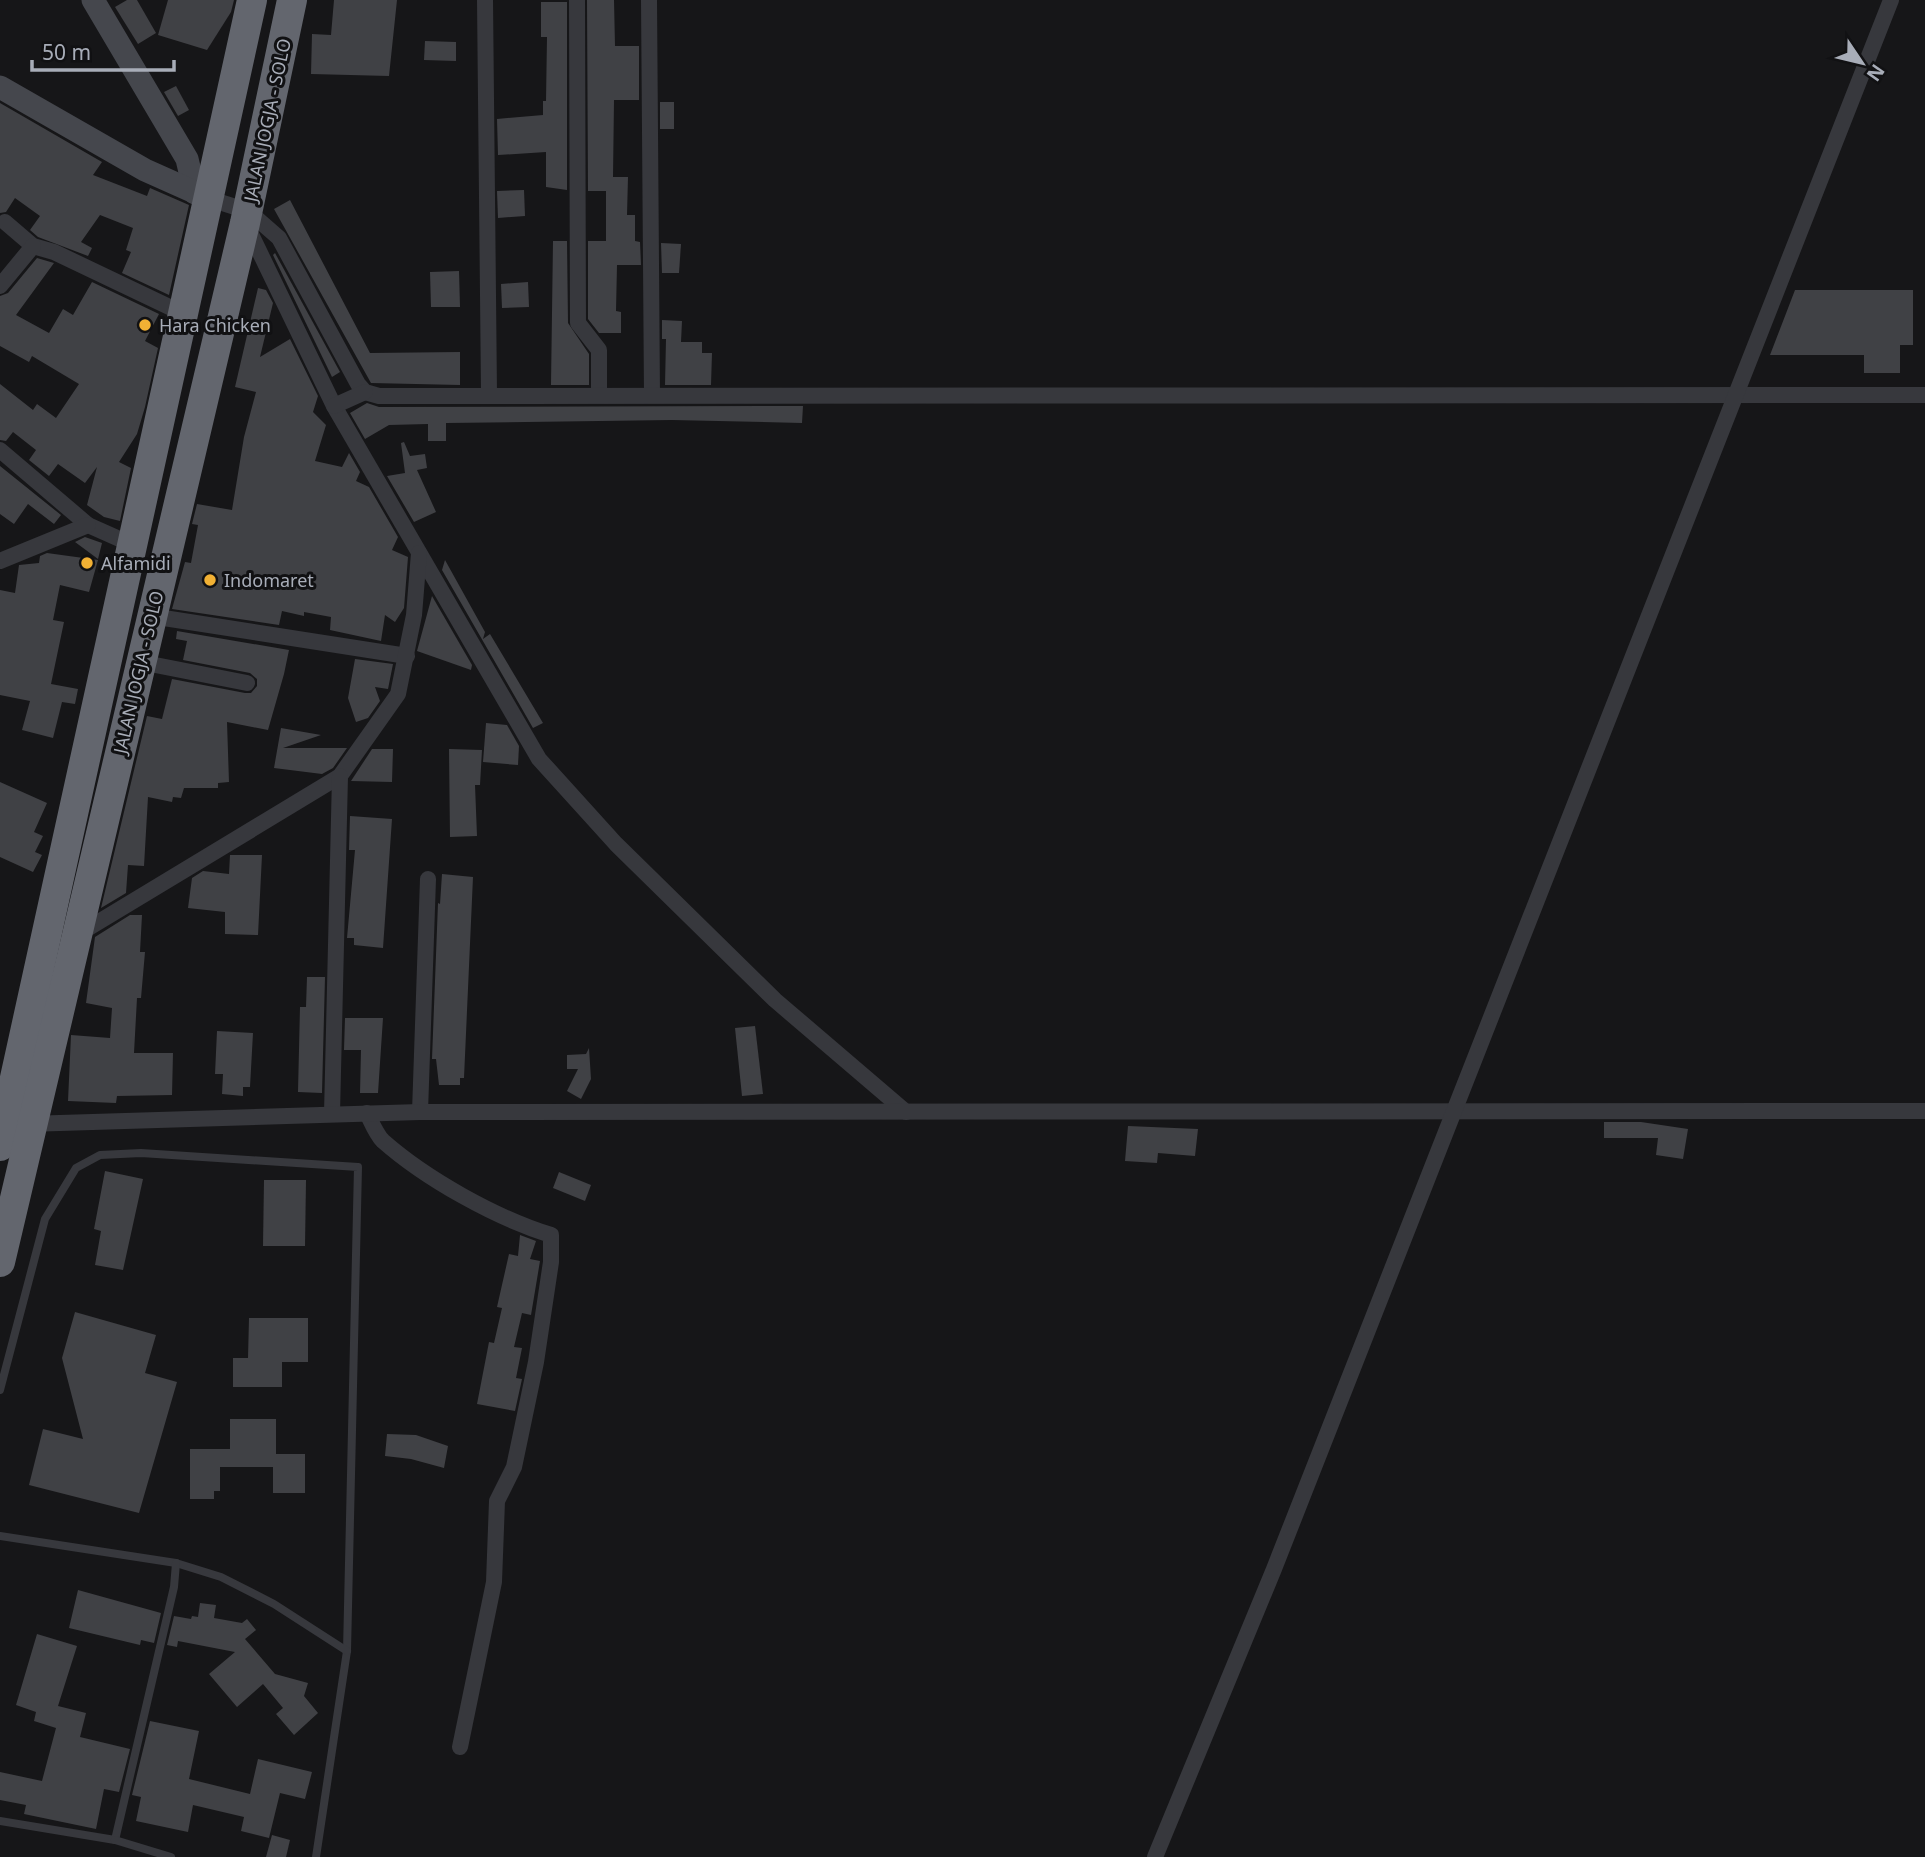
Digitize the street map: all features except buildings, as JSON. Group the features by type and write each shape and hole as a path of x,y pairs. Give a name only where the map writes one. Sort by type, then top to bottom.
{"highway":[{"name":"JALAN JOGJA - SOLO","path":"0,1262 13,1131 133,545 184,314 202,196 252,0"},
{"name":"JALAN JOGJA - SOLO","path":"13,1131 77,935 150,617 247,217 292,0"}],"street":[{"path":"93,0 187,159 202,196"},
{"path":"485,0 489,394"},
{"path":"577,0 578,323 599,350 599,394"},
{"path":"649,0 652,395"},
{"path":"1155,1857 1274,1569 1891,0"},
{"path":"0,87 145,170 247,217 279,239 358,384 365,392 379,396 1925,395"},
{"path":"247,217 334,406 539,759 616,844 775,1000 906,1112"},
{"path":"5,222 33,246 54,252 184,314"},
{"path":"0,286 33,246"},
{"path":"334,406 365,392"},
{"path":"0,450 88,526 133,545"},
{"path":"2,558 88,526"},
{"path":"77,935 340,776 398,694 407,656 419,553"},
{"path":"150,617 407,656"},
{"path":"140,662 247,683"},
{"path":"332,1114 340,776"},
{"path":"420,1112 428,879"},
{"path":"13,1131 332,1114 420,1112 1925,1111"},
{"path":"367,1113 381,1139 449,1188 515,1224 551,1235 551,1262 536,1362 514,1467 497,1501 494,1582 460,1747"}],"lane":[{"path":"0,1390 45,1219 76,1168 100,1155 141,1153 358,1167 347,1651 316,1857"},
{"path":"0,1536 176,1563 221,1577 274,1604 347,1651"},
{"path":"115,1840 174,1587 176,1563"},
{"path":"0,1821 115,1840 171,1857"}],"place":[{"name":"Hara Chicken","path":"145,325"},
{"name":"Alfamidi","path":"87,563"},
{"name":"Indomaret","path":"210,580"}]}
